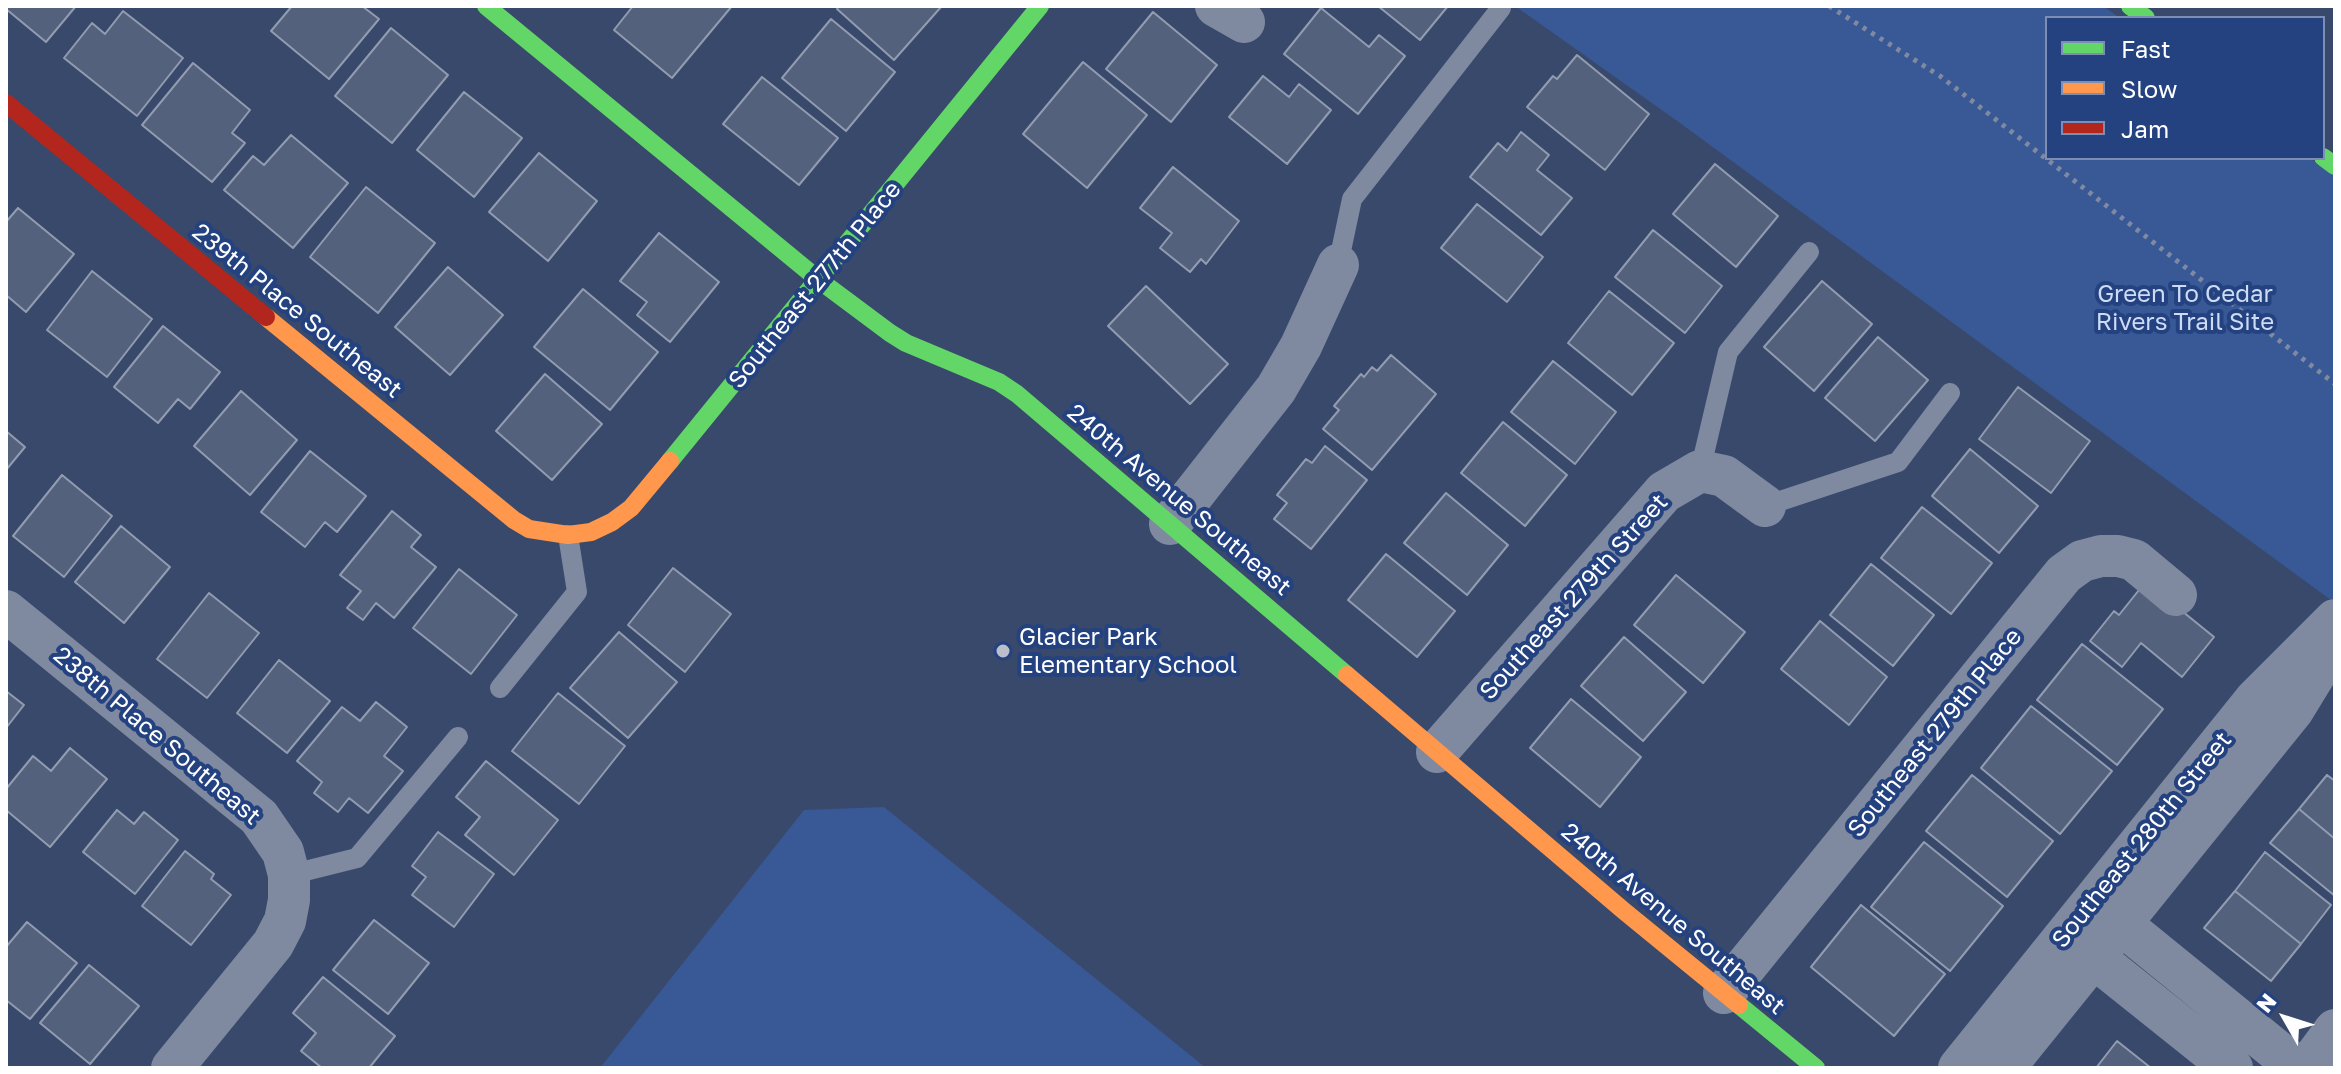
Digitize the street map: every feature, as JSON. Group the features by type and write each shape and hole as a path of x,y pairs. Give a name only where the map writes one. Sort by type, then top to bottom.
{"street":[{"name":"240th Avenue Southeast","path":"486,6 819,280 906,343 999,382 1017,394 1624,911 1816,1068"},
{"name":"Southeast 277th Place","path":"568,535 591,532 631,508 1040,6"},
{"name":"239th Place Southeast","path":"6,103 514,520 529,529 568,535"},
{"path":"1170,524 1276,389 1301,346 1338,265"},
{"path":"1700,471 1724,476 1765,506"},
{"name":"Southeast 279th Street","path":"1437,752 1664,492 1700,471"},
{"name":"Southeast 279th Place","path":"1724,993 2064,574 2082,561 2118,556 2134,560 2176,595"},
{"name":"238th Place Southeast","path":"6,611 259,817 283,852 289,875"},
{"name":"Southeast 280th Street","path":"2106,912 2256,699 2335,620"},
{"name":"Southeast 280th Street","path":"1959,1068 2079,945 2293,710 2335,642"},
{"path":"172,1068 273,944 285,921 289,875"},
{"path":"2106,912 2298,1068"},
{"path":"2079,945 2232,1068"},
{"name":"Southeast 280th Street","path":"2004,1068 2079,945"},
{"path":"2307,1068 2335,1030"}],"lane":[{"path":"1338,265 1352,199 1501,8"},
{"path":"1700,471 1728,352 1809,252"},
{"path":"1765,506 1898,462 1950,393"},
{"path":"500,688 577,592 568,535"},
{"path":"289,875 357,858 458,737"}],"path":[{"path":"1829,6 1940,76 2045,158"},
{"path":"2048,160 2335,384"}],"green space":[{"name":"Green To Cedar Rivers Trail Site","path":"1515,6 2103,6 2117,16 2045,16 2045,160 2313,160 2335,176 2335,603 1680,123"},
{"path":"884,807 1206,1068 600,1068 804,810"}],"building":[{"path":"6,6 76,6 46,42"},
{"path":"292,6 362,6 379,19 329,79 271,31"},
{"path":"633,6 732,6 672,78 614,30"},
{"path":"839,6 941,7 894,60 837,9"},
{"path":"1378,6 1448,6 1420,40"},
{"path":"1321,8 1369,47 1379,35 1405,56 1358,114 1284,54"},
{"path":"123,11 183,58 137,116 64,58 92,23 105,34"},
{"path":"1153,12 1217,65 1171,122 1106,69"},
{"path":"831,19 895,72 846,131 782,78"},
{"path":"391,28 448,75 392,143 335,96"},
{"path":"1577,55 1649,114 1605,170 1527,107 1553,76 1557,79"},
{"path":"1083,62 1147,115 1087,188 1023,134"},
{"path":"193,63 250,110 232,133 245,143 212,182 142,125"},
{"path":"1263,76 1289,97 1299,84 1331,110 1287,164 1229,117"},
{"path":"762,77 838,138 799,185 723,124"},
{"path":"464,92 522,138 474,197 417,150"},
{"path":"1521,132 1549,155 1537,170 1572,198 1541,235 1470,177 1498,143 1507,151"},
{"path":"291,135 348,183 293,248 224,190 253,156 264,165"},
{"path":"539,153 597,201 548,261 489,212"},
{"path":"1715,164 1778,216 1736,267 1673,214"},
{"path":"1173,167 1239,221 1206,264 1201,259 1190,272 1160,248 1172,233 1140,208"},
{"path":"366,187 435,243 378,313 310,257"},
{"path":"1477,204 1543,257 1507,302 1441,248"},
{"path":"18,208 74,254 26,312 6,295 6,222"},
{"path":"1653,230 1722,286 1685,333 1615,277"},
{"path":"659,233 719,282 670,342 637,315 647,302 620,281"},
{"path":"448,267 503,315 450,375 395,327"},
{"path":"92,271 152,319 107,377 47,330"},
{"path":"1822,281 1872,324 1814,391 1764,347"},
{"path":"1146,286 1228,364 1190,404 1108,326"},
{"path":"583,289 658,352 610,410 534,347"},
{"path":"1609,291 1674,343 1632,395 1568,343"},
{"path":"163,326 220,372 190,409 178,399 158,423 114,387"},
{"path":"1878,337 1928,380 1875,441 1825,398"},
{"path":"1391,355 1436,394 1372,470 1323,429 1339,410 1334,406 1361,374 1364,377 1372,367 1377,371"},
{"path":"1553,361 1616,412 1575,464 1511,412"},
{"path":"545,374 602,424 552,480 496,431"},
{"path":"2018,387 2090,441 2051,493 1979,439"},
{"path":"241,391 297,440 250,495 194,446"},
{"path":"1503,422 1567,475 1525,526 1461,473"},
{"path":"6,431 25,447 6,470"},
{"path":"1325,446 1367,480 1311,549 1274,519 1287,503 1277,495 1306,459 1312,463"},
{"path":"1970,449 2038,506 1999,553 1932,496"},
{"path":"310,451 366,496 337,532 325,522 305,547 261,512"},
{"path":"62,475 112,516 64,577 13,536"},
{"path":"1446,493 1508,545 1467,595 1404,543"},
{"path":"1922,507 1992,563 1951,614 1881,558"},
{"path":"392,511 421,535 411,547 436,567 394,618 376,603 363,620 347,608 361,591 340,575"},
{"path":"121,526 170,567 124,623 75,582"},
{"path":"1386,554 1455,611 1417,657 1348,600"},
{"path":"1871,564 1934,615 1893,666 1830,615"},
{"path":"673,568 731,614 685,672 628,625"},
{"path":"459,569 517,615 471,674 413,628"},
{"path":"1676,575 1745,632 1703,683 1634,625"},
{"path":"2139,590 2161,594 2214,637 2182,677 2141,643 2122,667 2090,641 2114,611 2119,615"},
{"path":"209,593 259,633 207,698 157,659"},
{"path":"1820,621 1887,677 1849,725 1781,669"},
{"path":"619,632 677,682 628,738 570,688"},
{"path":"1624,637 1686,692 1643,741 1581,686"},
{"path":"2082,644 2163,709 2117,765 2037,700"},
{"path":"279,660 330,701 287,753 237,713"},
{"path":"6,691 24,705 6,728"},
{"path":"558,693 625,746 579,804 512,751"},
{"path":"1571,699 1641,757 1600,807 1530,748"},
{"path":"376,702 407,727 384,756 403,771 368,813 349,798 338,812 314,793 322,782 297,761 342,707 360,721"},
{"path":"2031,706 2112,771 2060,834 1981,768"},
{"path":"70,748 107,779 50,847 6,810 6,789 33,756 51,771"},
{"path":"486,761 558,820 514,875 465,835 480,817 456,797"},
{"path":"1972,775 2053,841 2007,897 1926,831"},
{"path":"2327,775 2335,781 2335,839 2299,809"},
{"path":"2299,809 2335,839 2335,896 2270,843"},
{"path":"117,810 134,824 144,812 178,840 135,894 83,852"},
{"path":"438,832 494,874 454,927 412,895 426,877 412,866"},
{"path":"1924,842 2003,906 1950,971 1871,907"},
{"path":"185,851 214,874 211,879 231,895 191,945 142,906"},
{"path":"2265,852 2331,905 2301,944 2235,891"},
{"path":"2235,891 2301,944 2271,981 2204,928"},
{"path":"1861,905 1945,974 1894,1036 1811,967"},
{"path":"374,920 429,963 388,1014 333,970"},
{"path":"27,922 77,963 30,1019 6,1000 6,947"},
{"path":"89,965 139,1006 90,1064 40,1023"},
{"path":"323,977 395,1036 369,1068 322,1068 301,1051 316,1033 293,1013"},
{"path":"2117,1041 2151,1068 2096,1068"}],"traffic: fast":[{"path":"486,6 819,280 890,333 906,343 999,382 1017,394 1347,675"},
{"path":"670,461 1040,6"},
{"path":"2130,6 2143,16"},
{"path":"2325,158 2335,166"},
{"path":"1739,1005 1816,1068"}],"traffic: slow":[{"path":"266,317 514,520 529,529 568,535 591,532 612,522 631,508 670,461"},
{"path":"1347,675 1739,1005"}],"traffic: jam":[{"path":"6,103 266,317"}],"place":[{"name":"Glacier Park Elementary School","path":"1003,651"}]}
